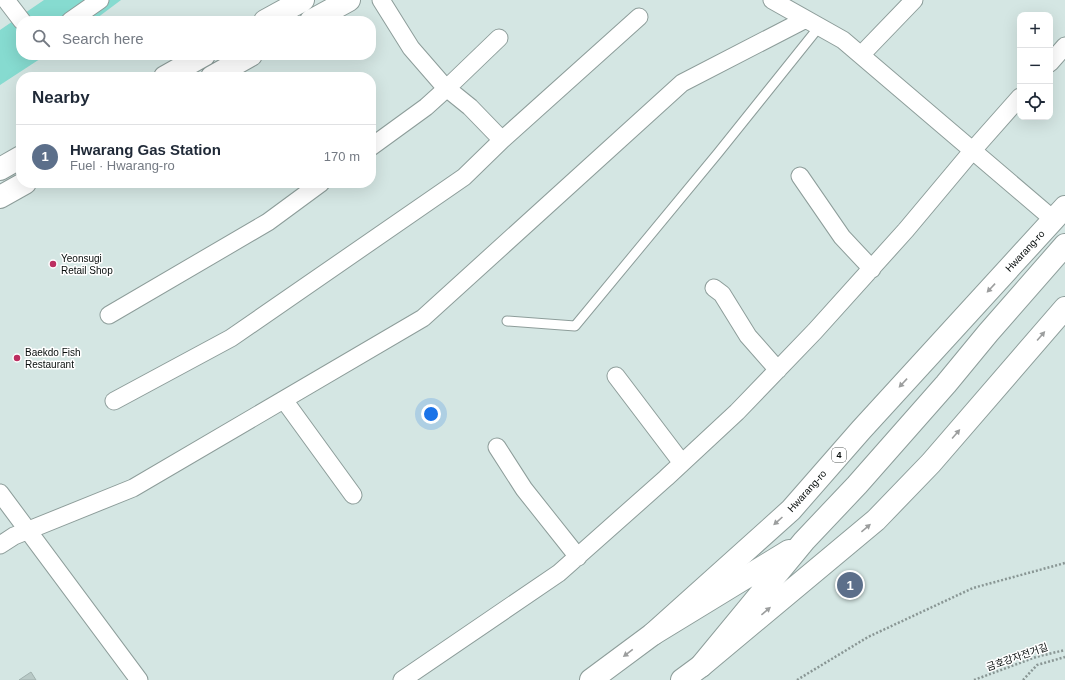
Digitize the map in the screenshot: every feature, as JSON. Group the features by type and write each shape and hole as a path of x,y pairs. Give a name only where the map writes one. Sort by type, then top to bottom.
{"main road":[{"path":"274,16 302,0"},
{"path":"320,16 348,0"},
{"path":"174,72 195,60"},
{"path":"221,72 242,60"},
{"path":"0,169 16,160"},
{"path":"0,197 16,188"},
{"name":"Hwarang-ro","path":"591,680 653,634 791,510 860,430 1060,214"},
{"path":"701,666 804,541 857,485 1065,245"},
{"path":"682,680 701,666 876,520 931,463 1065,308"},
{"path":"653,634 804,541"}],"street":[{"path":"6,0 18,16"},
{"path":"77,16 100,0"},
{"path":"381,0 411,48 447,88 470,108 502,140"},
{"path":"772,0 843,40 973,150 1060,214"},
{"path":"861,55 914,0"},
{"path":"114,401 231,338 464,177 502,140 639,17"},
{"path":"0,545 14,536 28,530 133,488 423,318 682,83 813,23"},
{"path":"376,143 426,107 499,38"},
{"path":"1053,60 1065,46"},
{"path":"402,680 559,573 737,412 815,331 872,268 1017,99"},
{"path":"800,176 842,237 872,268"},
{"path":"109,315 268,222 314,188"},
{"path":"714,288 722,294 748,336 778,370"},
{"path":"616,376 682,463"},
{"path":"284,400 353,495"},
{"path":"497,447 524,488 578,557"},
{"path":"0,493 138,680"}],"lane":[{"path":"507,321 575,326 708,165 813,23"}],"path":[{"path":"796,680 868,637 973,588 1065,563"},
{"name":"금호강자전거길","path":"974,680 1036,657 1065,650"},
{"path":"1023,680 1037,665 1065,657"}],"shaded area":[{"path":"44,0 121,0 100,16 21,16"},
{"path":"16,19 16,60 38,60 20,72 16,72 16,75 0,85 0,30"}],"building":[{"path":"31,672 36,680 19,680"}],"place":[{"name":"Yeonsugi Retail Shop","path":"53,264"},
{"name":"Baekdo Fish Restaurant","path":"17,358"},
{"name":"Hwarang Gas Station","path":"850,585"}]}
